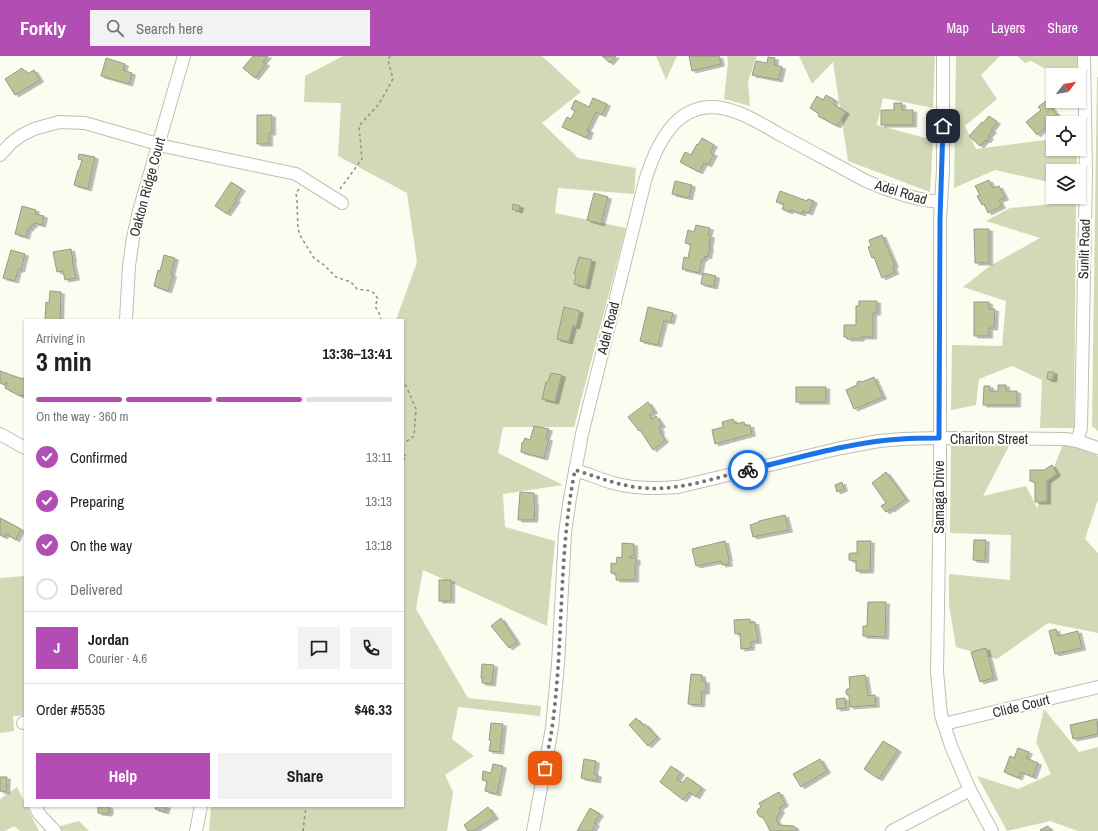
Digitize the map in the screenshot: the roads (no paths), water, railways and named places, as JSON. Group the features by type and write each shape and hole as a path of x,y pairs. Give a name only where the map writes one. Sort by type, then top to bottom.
{"street":[{"name":"Oakton Ridge Court","path":"126,319 129,266 133,238 139,211 184,56"},
{"name":"Samaga Drive","path":"943,56 937,672 939,698 950,746 970,790 992,831"},
{"name":"Sunlit Road","path":"1077,441 1081,428 1086,173 1084,56"},
{"name":"Adel Road","path":"533,831 552,728 558,664 565,534 575,470 582,434 645,181 657,147 668,129 679,119 693,111 703,108 724,108 736,111 883,188 912,198 941,202"},
{"path":"0,155 11,143 22,135 46,124 59,122 85,123 158,144 296,174 338,201"},
{"path":"0,434 24,447"},
{"name":"Chariton Street","path":"575,470 615,483 642,488 660,488 678,487 856,445 902,439 1066,439 1098,448"},
{"name":"Clide Court","path":"944,724 1098,687"},
{"path":"892,831 970,790"},
{"path":"35,807 38,814 55,831"},
{"path":"196,831 201,807"}]}
